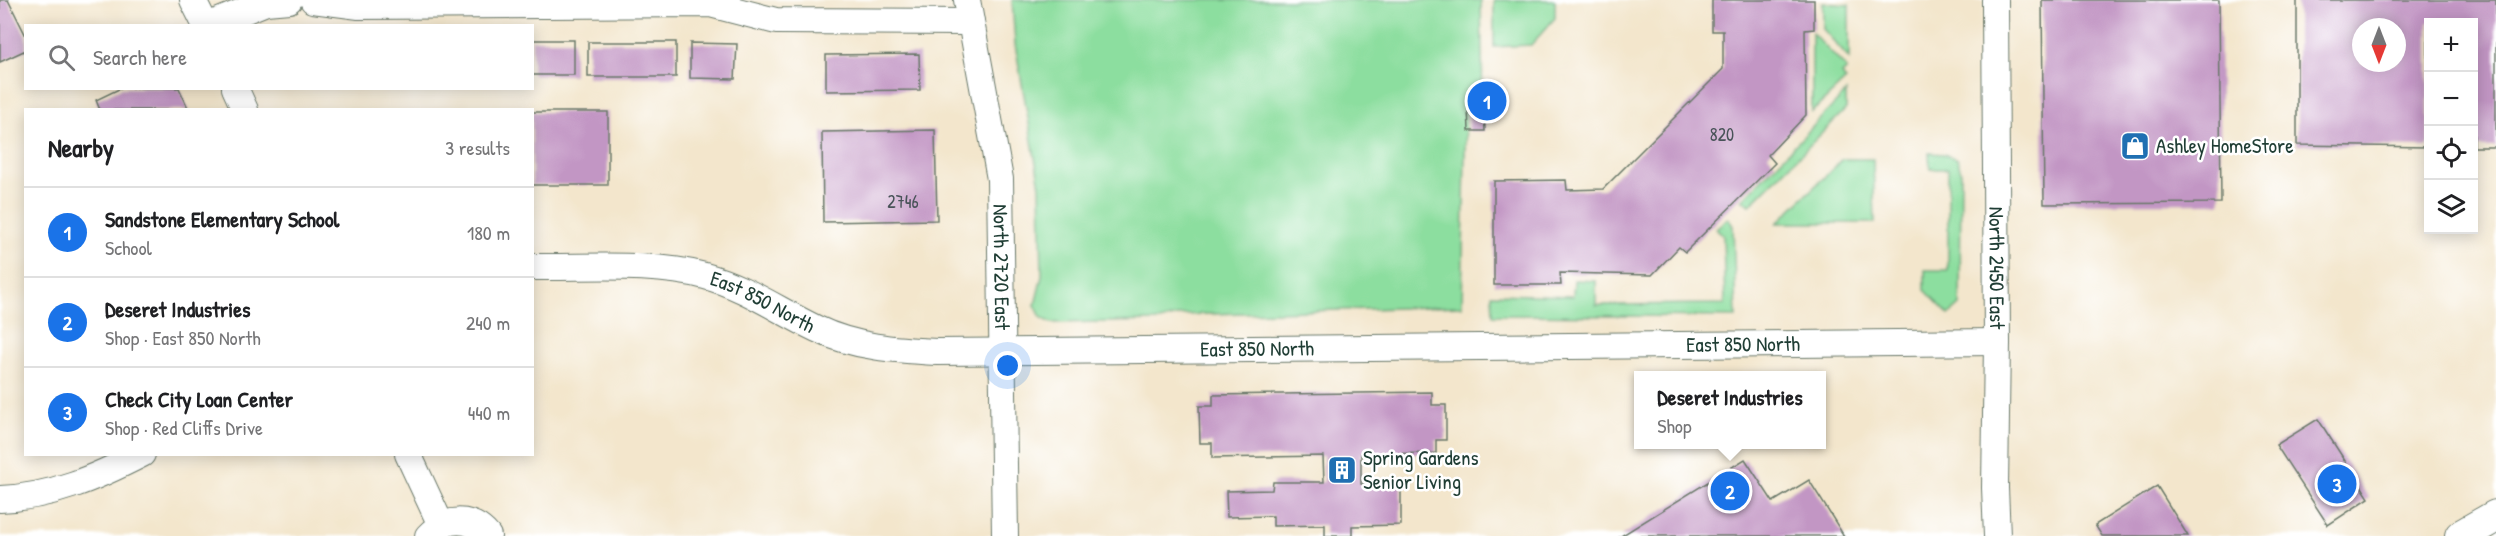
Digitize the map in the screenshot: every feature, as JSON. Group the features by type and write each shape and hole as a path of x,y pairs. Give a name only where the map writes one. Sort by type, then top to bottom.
{"main road":[{"path":"2461,536 2496,516"}],"street":[{"path":"194,0 205,24"},
{"path":"211,24 266,2 289,0"},
{"path":"313,0 359,6 710,4 776,21 969,11"},
{"name":"North 2450 East","path":"1995,0 1997,342 1995,488 1997,536"},
{"name":"North 2720 East","path":"969,11 1000,179 1005,536"},
{"path":"236,90 244,108"},
{"name":"East 850 North","path":"534,267 674,271 705,276 744,290 818,329 858,343 898,350 1997,342"},
{"path":"0,499 19,498 66,488 100,476 138,456"},
{"path":"409,456 434,531 460,521 472,523 488,536"}],"green space":[{"path":"1012,0 1481,0 1483,104 1466,104 1462,306 1181,315 1160,321 1051,323 1041,317 1035,305 1042,276 1040,186 1015,44"},
{"path":"1494,0 1555,0 1555,18 1531,45 1494,47"},
{"path":"1823,3 1849,5 1849,59 1823,29"},
{"path":"1812,33 1847,69 1842,74 1846,80 1812,112"},
{"path":"1846,92 1846,109 1750,205 1742,200"},
{"path":"1929,153 1944,154 1957,159 1961,171 1960,305 1949,315 1925,290 1925,270 1948,270 1948,169 1930,169"},
{"path":"1843,159 1873,159 1875,223 1777,223"},
{"path":"1728,218 1733,226 1736,317 1493,315 1492,294 1573,296 1574,280 1596,281 1596,305 1725,304 1723,235 1716,228"}],"building":[{"path":"0,0 8,0 24,32 24,51 0,62"},
{"path":"1712,0 1814,0 1814,29 1805,30 1806,115 1768,155 1775,163 1685,252 1679,247 1652,275 1560,273 1561,285 1494,285 1494,181 1566,180 1567,190 1603,189 1723,69 1723,31 1712,31"},
{"path":"2042,0 2219,0 2221,203 2044,204"},
{"path":"2297,0 2496,0 2496,147 2478,147 2478,18 2424,18 2424,147 2297,145"},
{"path":"534,40 574,40 574,75 534,75"},
{"path":"588,42 676,42 676,77 588,77"},
{"path":"690,43 737,44 735,79 690,78"},
{"path":"919,54 920,90 826,91 826,55"},
{"path":"117,90 180,90 188,108 99,108 96,100"},
{"path":"1484,107 1485,131 1469,131 1468,108"},
{"path":"534,112 608,112 608,185 534,185"},
{"path":"935,130 937,220 823,222 822,132"},
{"name":"Spring Gardens Senior Living","path":"1432,392 1432,405 1446,405 1446,440 1436,440 1436,453 1361,454 1361,484 1401,483 1401,525 1352,526 1352,536 1325,536 1325,525 1273,526 1273,516 1227,517 1226,491 1272,490 1273,482 1324,482 1323,456 1212,458 1212,443 1200,443 1199,406 1213,406 1213,395"},
{"path":"2318,419 2369,498 2328,525 2276,445"},
{"path":"1745,459 1773,502 1809,480 1844,536 1621,536"},
{"path":"2157,486 2188,536 2102,536 2095,525"}],"place":[{"name":"Sandstone Elementary School","path":"1487,101"},
{"name":"Ashley HomeStore","path":"2135,146"},
{"name":"Spring Gardens Senior Living","path":"1342,470"},
{"name":"Check City Loan Center","path":"2337,484"},
{"name":"Deseret Industries","path":"1730,491"}]}
